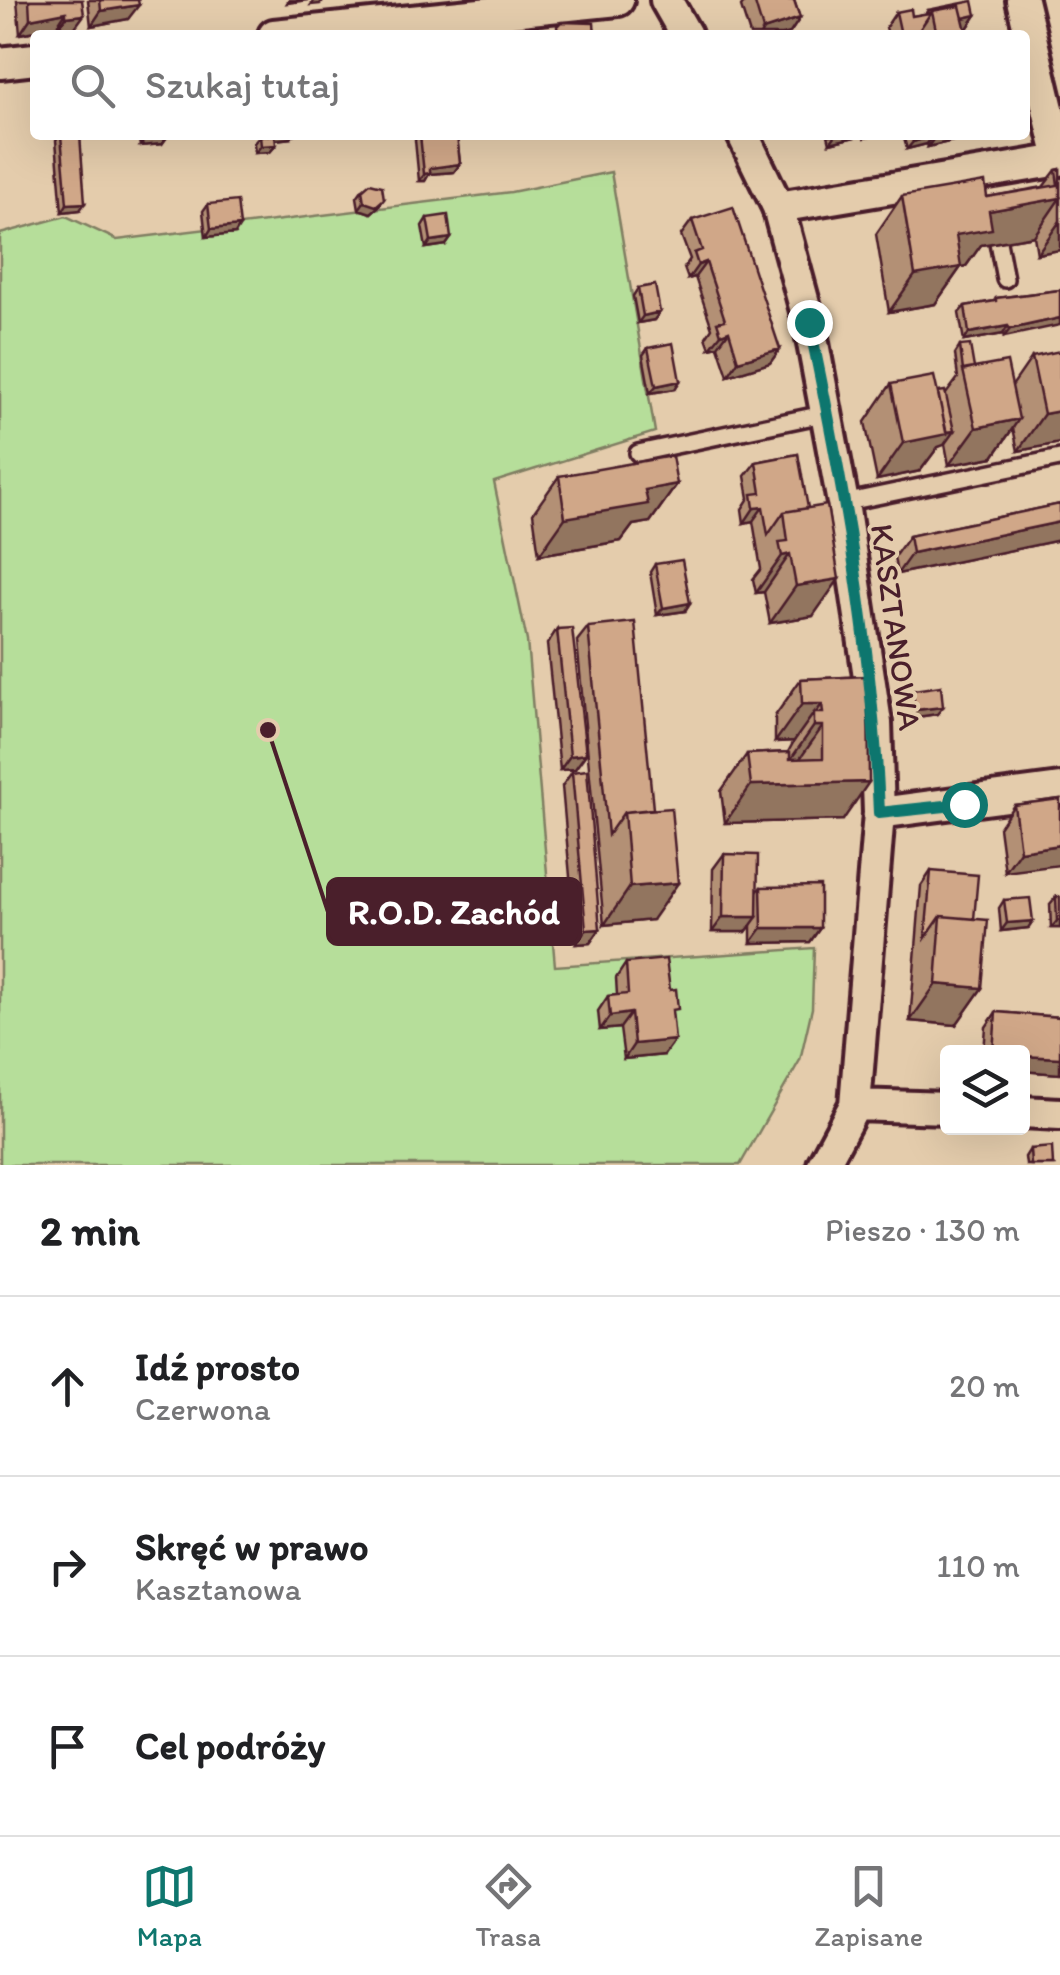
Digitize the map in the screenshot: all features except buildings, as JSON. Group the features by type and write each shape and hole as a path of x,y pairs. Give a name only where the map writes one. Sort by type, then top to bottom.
{"street":[{"path":"323,30 618,0"},
{"path":"666,0 683,30"},
{"path":"1022,0 1029,30"},
{"path":"778,207 987,182 1060,159 1030,33"},
{"path":"0,63 30,60"},
{"name":"KASZTANOWA","path":"744,140 778,207 809,322 828,413 876,723 879,813 855,1105 834,1156"},
{"path":"879,813 1060,789"},
{"path":"855,1105 940,1108"},
{"path":"1030,1112 1060,1114"}],"lane":[{"path":"998,242 1005,279"},
{"path":"638,453 828,413"},
{"path":"843,503 1060,458"}],"green space":[{"path":"611,172 655,432 494,482 527,641 555,966 814,948 812,1008 800,1060 740,1165 0,1165 0,234 66,216 117,240 511,192"}],"place":[{"name":"R.O.D. Zachód","path":"268,730"}],"route":[{"path":"809,322 864,634 876,723 879,813 964,804"}]}
